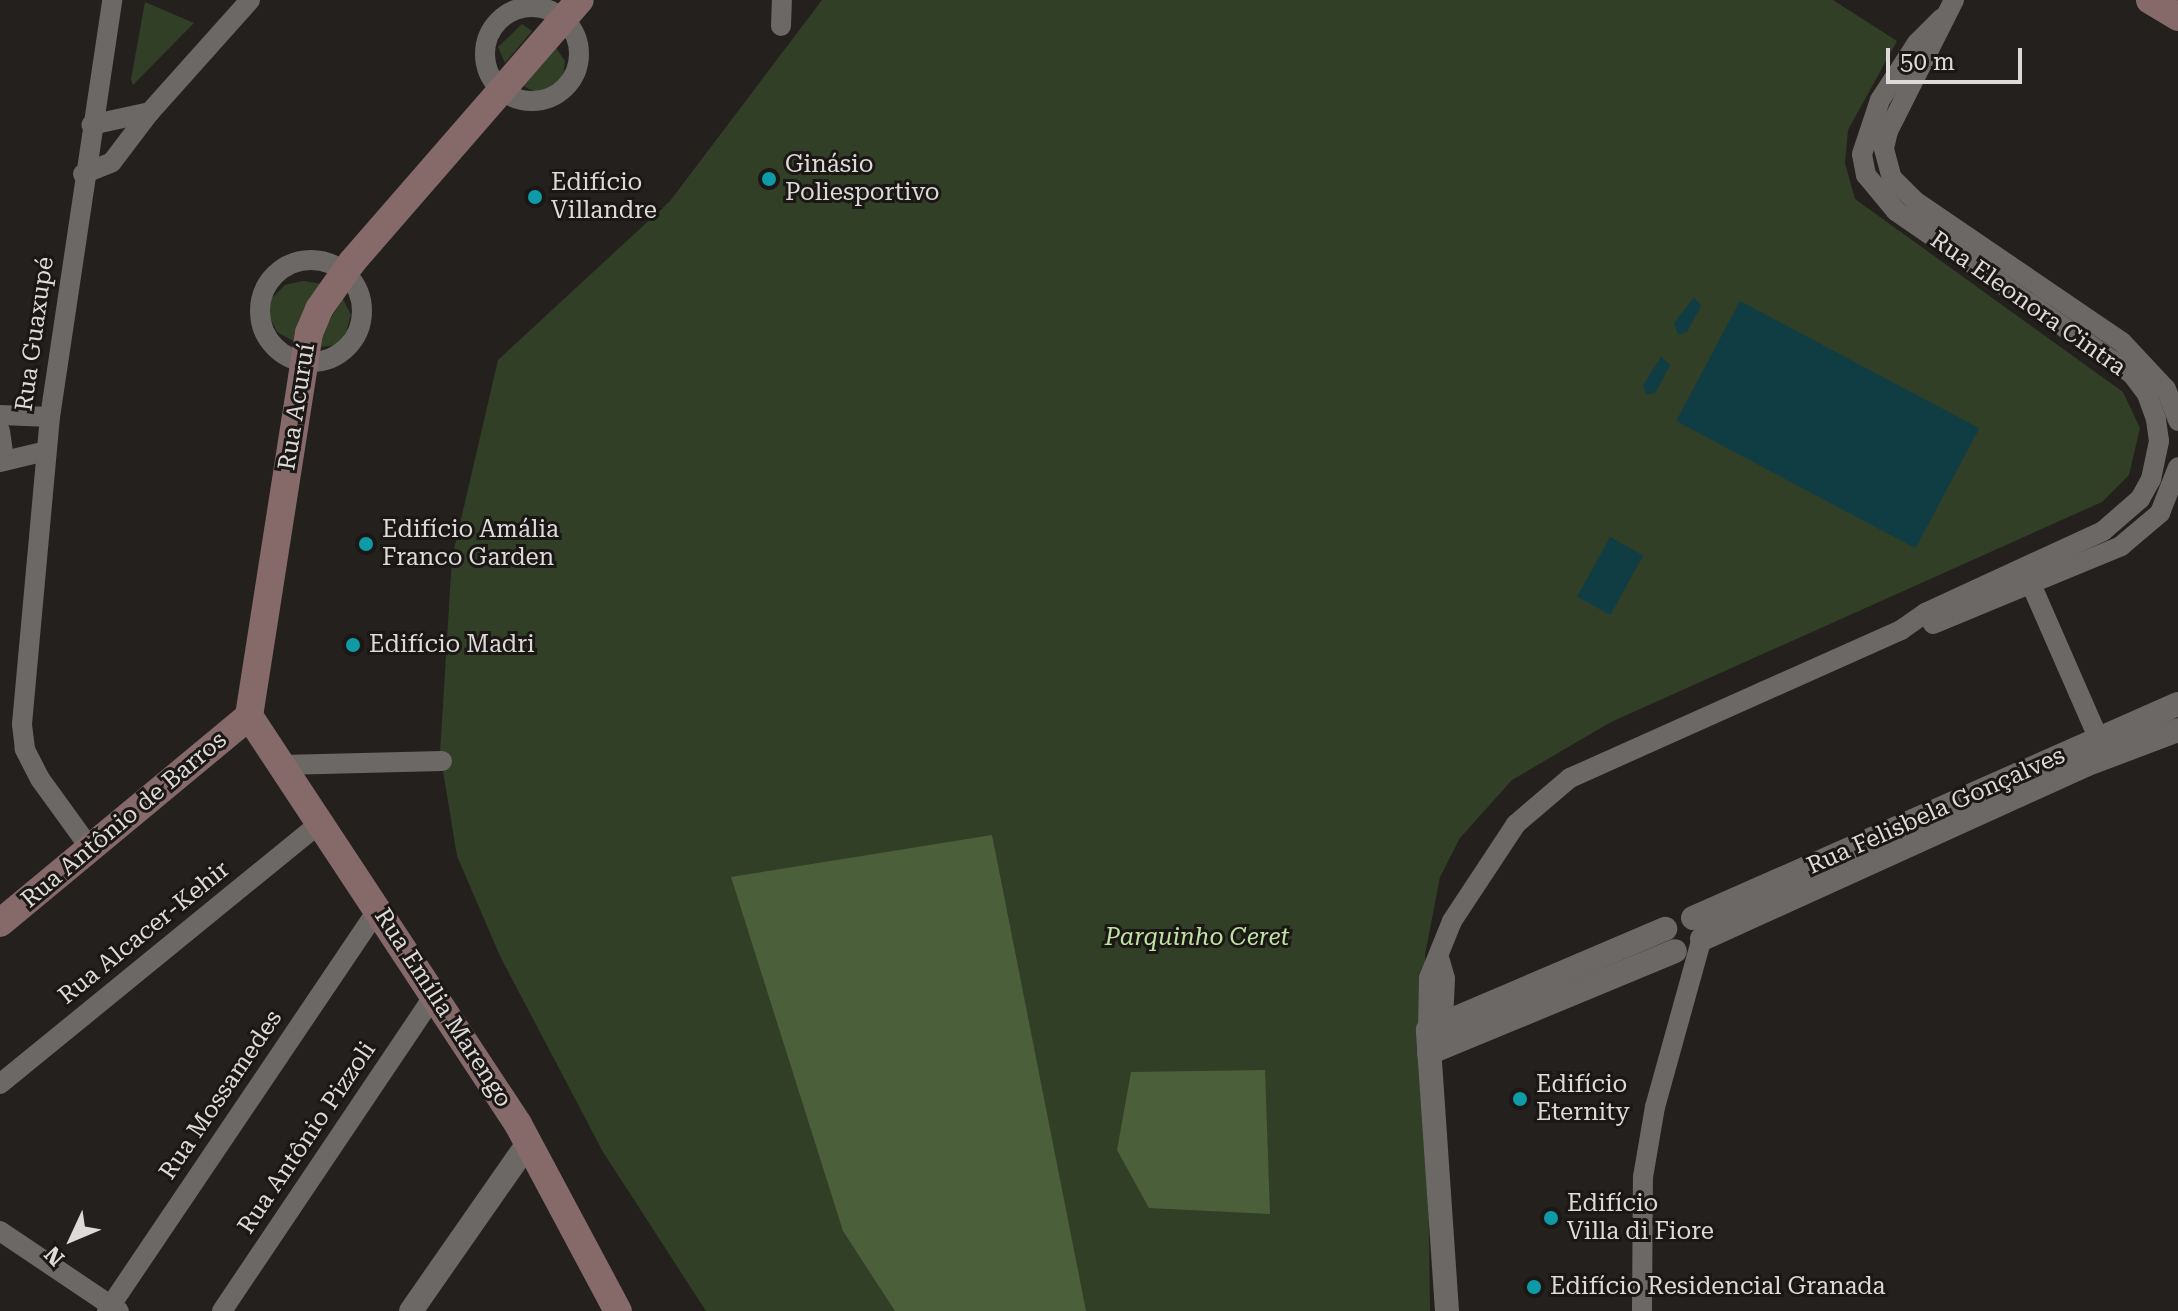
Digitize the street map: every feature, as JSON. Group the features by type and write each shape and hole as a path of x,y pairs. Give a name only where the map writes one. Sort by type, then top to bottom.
{"main road":[{"name":"Rua Acuruí","path":"249,716 304,362 319,309 344,272 572,9"},
{"name":"Rua Emília Marengo","path":"249,716 529,1142 618,1311"},
{"name":"Rua Antônio de Barros","path":"0,923 249,716"}],"street":[{"name":"Rua Guaxupé","path":"90,848 40,779 25,749 22,724 50,417 83,174 112,0"},
{"path":"83,174 112,162 150,112 250,0"},
{"path":"781,26 782,0"},
{"name":"Rua Eleonora Cintra","path":"1954,0 1942,18 1888,131 1884,149 1892,178 1915,201 2122,342 2166,389 2178,421"},
{"path":"537,6 572,9 580,47 573,79 563,91 540,100 516,99 502,91 486,65 488,35 496,22 508,12 537,6"},
{"name":"Rua Eleonora Cintra","path":"1447,1311 1442,1193 1434,1164 1436,1038 1445,978 1440,961 1452,921 1492,852 1516,824 1570,778 1901,630 1925,613 2113,523 2140,499 2159,441 2147,394 2132,374 1896,211 1866,175 1862,154 1880,100 1917,43 1942,18"},
{"path":"91,125 150,112"},
{"path":"312,260 344,272 361,300 358,332 336,356 304,362 287,356 264,332 260,315 268,282 296,262 312,260"},
{"path":"0,415 50,417"},
{"path":"0,431 2,461 46,451"},
{"name":"Rua Eleonora Cintra","path":"1901,630 1929,625 2031,584 2142,532 2160,513 2178,467"},
{"path":"2031,584 2099,740"},
{"name":"Rua Felisbela Gonçalves","path":"1686,938 2178,704"},
{"name":"Rua Felisbela Gonçalves","path":"1436,1038 1686,938 2058,777 2178,730"},
{"path":"282,765 442,761"},
{"name":"Rua Alcacer-Kehir","path":"0,1084 320,823"},
{"name":"Rua Mossamedes","path":"112,1309 378,909"},
{"path":"1642,1311 1643,1177 1655,1107 1695,975 1686,938"},
{"name":"Rua Antônio Pizzoli","path":"222,1311 434,995"},
{"path":"411,1311 529,1142"},
{"path":"0,1231 112,1309"}],"green space":[{"name":"Parquinho Ceret","path":"822,0 1833,0 1897,41 1848,130 1845,163 1855,199 2123,392 2140,428 2129,475 2102,502 1611,722 1512,780 1460,838 1440,877 1425,955 1430,1311 706,1311 603,1152 500,956 457,856 440,753 452,558 498,360 670,201"},
{"path":"145,2 194,23 133,85 131,79"},
{"path":"522,24 532,31 505,63 498,47"},
{"path":"555,46 565,61 563,78 553,91 538,93 521,85"},
{"path":"303,281 323,284 295,342 277,332 268,314 272,298 285,285"},
{"path":"343,299 351,315 346,332 337,345 320,347 325,327"},
{"path":"992,835 1086,1311 895,1311 843,1231 731,877"},
{"path":"1265,1070 1270,1214 1149,1208 1117,1150 1131,1072"}],"water":[{"path":"1694,297 1701,306 1687,332 1678,335 1674,323"},
{"path":"1740,301 1979,428 1915,548 1676,421"},
{"path":"1661,357 1670,365 1656,392 1647,395 1643,385"},
{"path":"1610,537 1643,555 1610,615 1577,596"}],"place":[{"name":"Ginásio Poliesportivo","path":"769,179"},
{"name":"Edifício Villandre","path":"535,197"},
{"name":"Edifício Amália Franco Garden","path":"366,544"},
{"name":"Edifício Madri","path":"353,645"},
{"name":"Edifício Eternity","path":"1520,1099"},
{"name":"Edifício Villa di Fiore","path":"1551,1218"},
{"name":"Edifício Residencial Granada","path":"1534,1287"}]}
